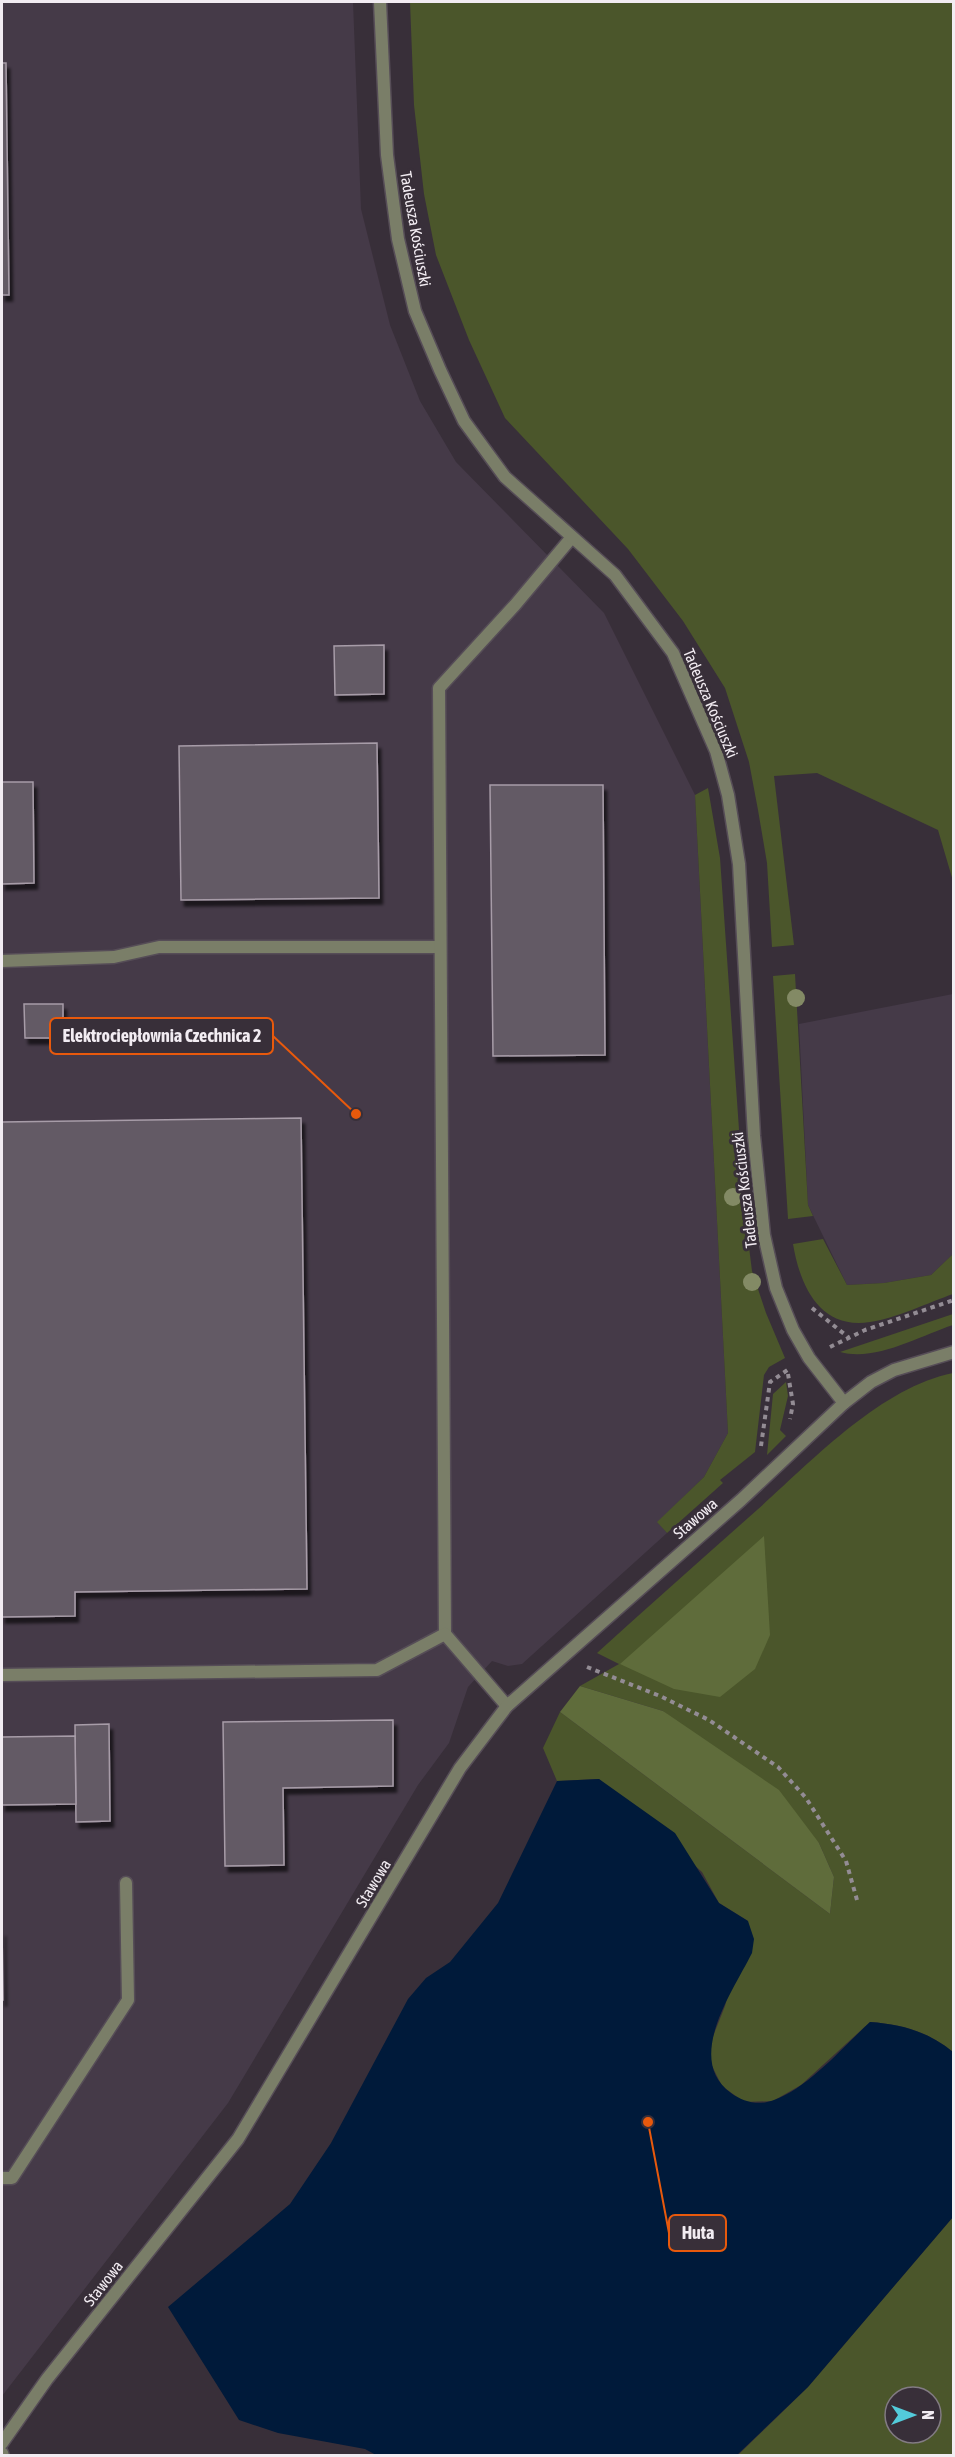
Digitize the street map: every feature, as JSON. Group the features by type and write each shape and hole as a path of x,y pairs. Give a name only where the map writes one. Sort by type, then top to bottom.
{"street":[{"name":"Tadeusza Kościuszki","path":"380,2 387,155 398,239 415,311 464,421 505,477 615,575 673,653 716,751 728,795 739,864 753,1137 764,1235 776,1288 793,1330 809,1358 844,1403"},
{"path":"507,1706 445,1634 439,688 515,605 572,537"},
{"path":"2,961 114,957 159,947 439,947"},
{"path":"844,1403 871,1382 894,1370 954,1352"},
{"name":"Stawowa","path":"2,2443 46,2379 238,2139 460,1768 507,1706 569,1654 844,1403"},
{"path":"2,1675 377,1670 445,1634"},
{"path":"2,2178 12,2178 128,2000 126,1883"}],"path":[{"path":"759,1457 770,1382 787,1370 848,1337 954,1300"},
{"path":"805,1302 848,1337"},
{"path":"787,1370 793,1404 790,1420 811,1434"},
{"path":"569,1654 592,1670 660,1696 709,1720 778,1767 806,1798 846,1861 857,1900"}],"shaded area":[{"path":"2,2 353,2 361,209 390,325 420,401 456,462 604,613 695,795 728,1433 704,1477 658,1522 667,1533 522,1664 508,1666 492,1661 468,1687 449,1743 418,1785 228,2103 2,2396"},
{"path":"953,994 953,1254 931,1275 884,1283 847,1285 808,1205 799,1024"}],"green space":[{"path":"410,2 953,2 953,881 938,830 817,773 774,776 794,945 772,947 767,863 758,810 749,762 725,688 683,621 628,549 505,418 469,340 436,255 424,194 414,105"},
{"path":"708,788 720,858 745,1215 752,1271 766,1313 785,1358 769,1367 764,1375 755,1452 720,1480 723,1483 667,1533 657,1522 704,1477 728,1433 695,795"},
{"path":"795,974 808,1205 813,1216 788,1219 773,976"},
{"path":"823,1239 847,1285 884,1283 931,1275 953,1254 953,1294 880,1320 853,1323 838,1319 815,1302 807,1289 796,1260 793,1244"},
{"path":"953,1314 953,1325 883,1351 868,1354 840,1352"},
{"path":"953,1373 953,2052 934,2039 914,2030 870,2022 801,2085 773,2101 744,2102 722,2086 711,2064 710,2044 725,2006 748,1921 719,1903 702,1872 599,1779 557,1781 543,1748 560,1712 830,1914 834,1877 819,1843 663,1711 580,1686 619,1664 597,1653 849,1428 899,1394 926,1381"},
{"path":"786,1382 788,1396 780,1430 786,1436 767,1455 773,1394"},
{"path":"764,1536 770,1635 755,1669 720,1697 674,1689 620,1664"},
{"path":"580,1686 663,1711 779,1790 819,1843 834,1877 830,1914 560,1712"},
{"path":"953,2217 953,2455 737,2456 808,2387"}],"water":[{"path":"599,1779 675,1833 719,1903 748,1921 754,1939 752,1953 725,2005 712,2044 712,2062 718,2079 731,2093 746,2101 757,2103 768,2102 787,2094 825,2066 870,2022 914,2030 934,2039 953,2052 953,2217 808,2387 737,2455 376,2455 365,2449 278,2433 239,2420 168,2307 290,2204 331,2143 408,1999 426,1978 450,1962 498,1903 557,1781"}],"building":[{"path":"2,63 6,63 9,295 2,295"},
{"path":"384,645 384,694 335,695 334,646"},
{"path":"377,743 379,898 181,900 179,746"},
{"path":"2,782 33,782 34,883 2,884"},
{"path":"490,785 603,785 605,1055 493,1056"},
{"path":"24,1004 63,1004 63,1038 25,1038"},
{"path":"301,1118 307,1589 75,1592 75,1616 2,1617 2,1122"},
{"path":"393,1720 393,1786 283,1788 284,1865 225,1866 223,1722"},
{"path":"109,1724 110,1821 76,1822 75,1725"},
{"path":"75,1736 76,1804 2,1805 2,1737"},
{"path":"2,1930 3,2000 2,2000"}],"place":[{"name":"Elektrociepłownia Czechnica 2","path":"356,1114"},
{"name":"Huta","path":"648,2122"}]}
